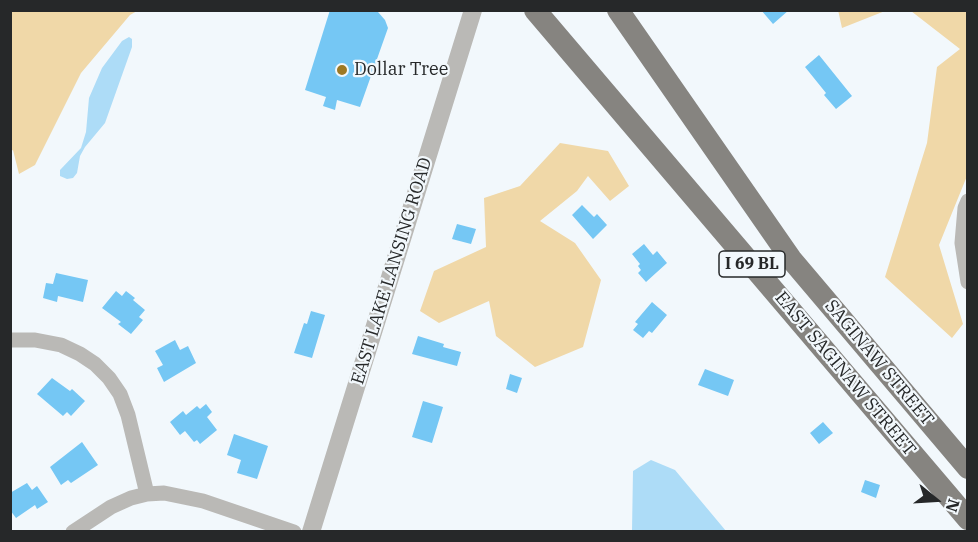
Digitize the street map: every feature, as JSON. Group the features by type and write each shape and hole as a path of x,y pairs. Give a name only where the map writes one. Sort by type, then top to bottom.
{"main road":[{"name":"EAST SAGINAW STREET","path":"535,10 968,519"},
{"name":"I 69 BL","path":"618,10 791,259"},
{"path":"757,271 773,271 781,268 791,259"},
{"name":"SAGINAW STREET","path":"791,259 968,468"}],"street":[{"name":"EAST LAKE LANSING ROAD","path":"311,531 473,10"},
{"path":"968,201 965,208 962,243 968,282"},
{"path":"10,340 35,340 61,345 95,364 109,378 120,394 128,415 147,494"},
{"path":"73,531 111,507 147,494 182,495 294,531"}],"shaded area":[{"path":"11,10 137,11 130,15 81,73 35,165 19,174 13,150 11,151"},
{"path":"838,10 885,10 885,11 842,28"},
{"path":"911,11 967,11 967,176 939,245 963,324 952,338 885,277 927,143 937,67 960,49"},
{"path":"560,143 608,151 629,186 610,201 588,176 577,191 540,221 575,243 601,280 583,347 535,367 496,336 489,301 439,323 420,311 434,271 486,247 484,198 520,186"}],"water":[{"path":"129,37 132,39 132,47 105,123 85,147 80,156 77,173 73,178 67,179 60,176 60,170 81,148 86,132 89,98 102,68 122,41"},
{"path":"651,460 675,470 726,531 632,531 633,471"}],"building":[{"name":"Dollar Tree","path":"330,10 372,10 378,12 388,28 360,107 337,100 335,110 323,106 326,97 305,90"},
{"path":"761,10 789,10 773,24"},
{"path":"819,55 852,96 836,109 805,67"},
{"path":"582,205 594,217 597,214 607,225 593,239 572,215"},
{"path":"457,224 476,229 471,244 452,239"},
{"path":"644,244 653,255 657,251 667,263 646,282 638,273 641,270 638,266 640,264 632,254"},
{"path":"56,273 88,280 83,302 58,296 57,302 43,298 46,283 53,284"},
{"path":"116,291 122,296 126,291 145,310 139,317 143,320 131,334 118,324 121,322 102,308"},
{"path":"652,302 667,315 652,333 649,331 643,338 633,330 638,324 635,322"},
{"path":"311,311 325,315 312,358 294,353 304,323 307,324"},
{"path":"418,336 461,352 457,366 412,354"},
{"path":"175,340 180,350 188,346 196,363 164,382 157,368 163,365 155,351"},
{"path":"705,369 734,380 728,396 698,385"},
{"path":"510,374 522,378 517,393 506,389"},
{"path":"52,378 70,391 72,389 85,401 71,416 67,412 63,416 37,394"},
{"path":"423,401 443,407 432,443 412,437"},
{"path":"206,404 212,412 207,417 217,430 200,444 197,440 194,442 185,431 180,435 170,422 183,411 186,415 197,406 200,409"},
{"path":"823,422 833,433 819,444 810,433"},
{"path":"234,434 268,446 257,479 237,473 241,460 227,455"},
{"path":"82,442 98,465 71,483 68,480 61,485 50,467"},
{"path":"865,480 880,485 876,498 861,492"},
{"path":"27,483 32,490 37,486 48,502 37,509 35,505 16,518 10,510 10,493"}],"place":[{"name":"Dollar Tree","path":"342,70"}]}
